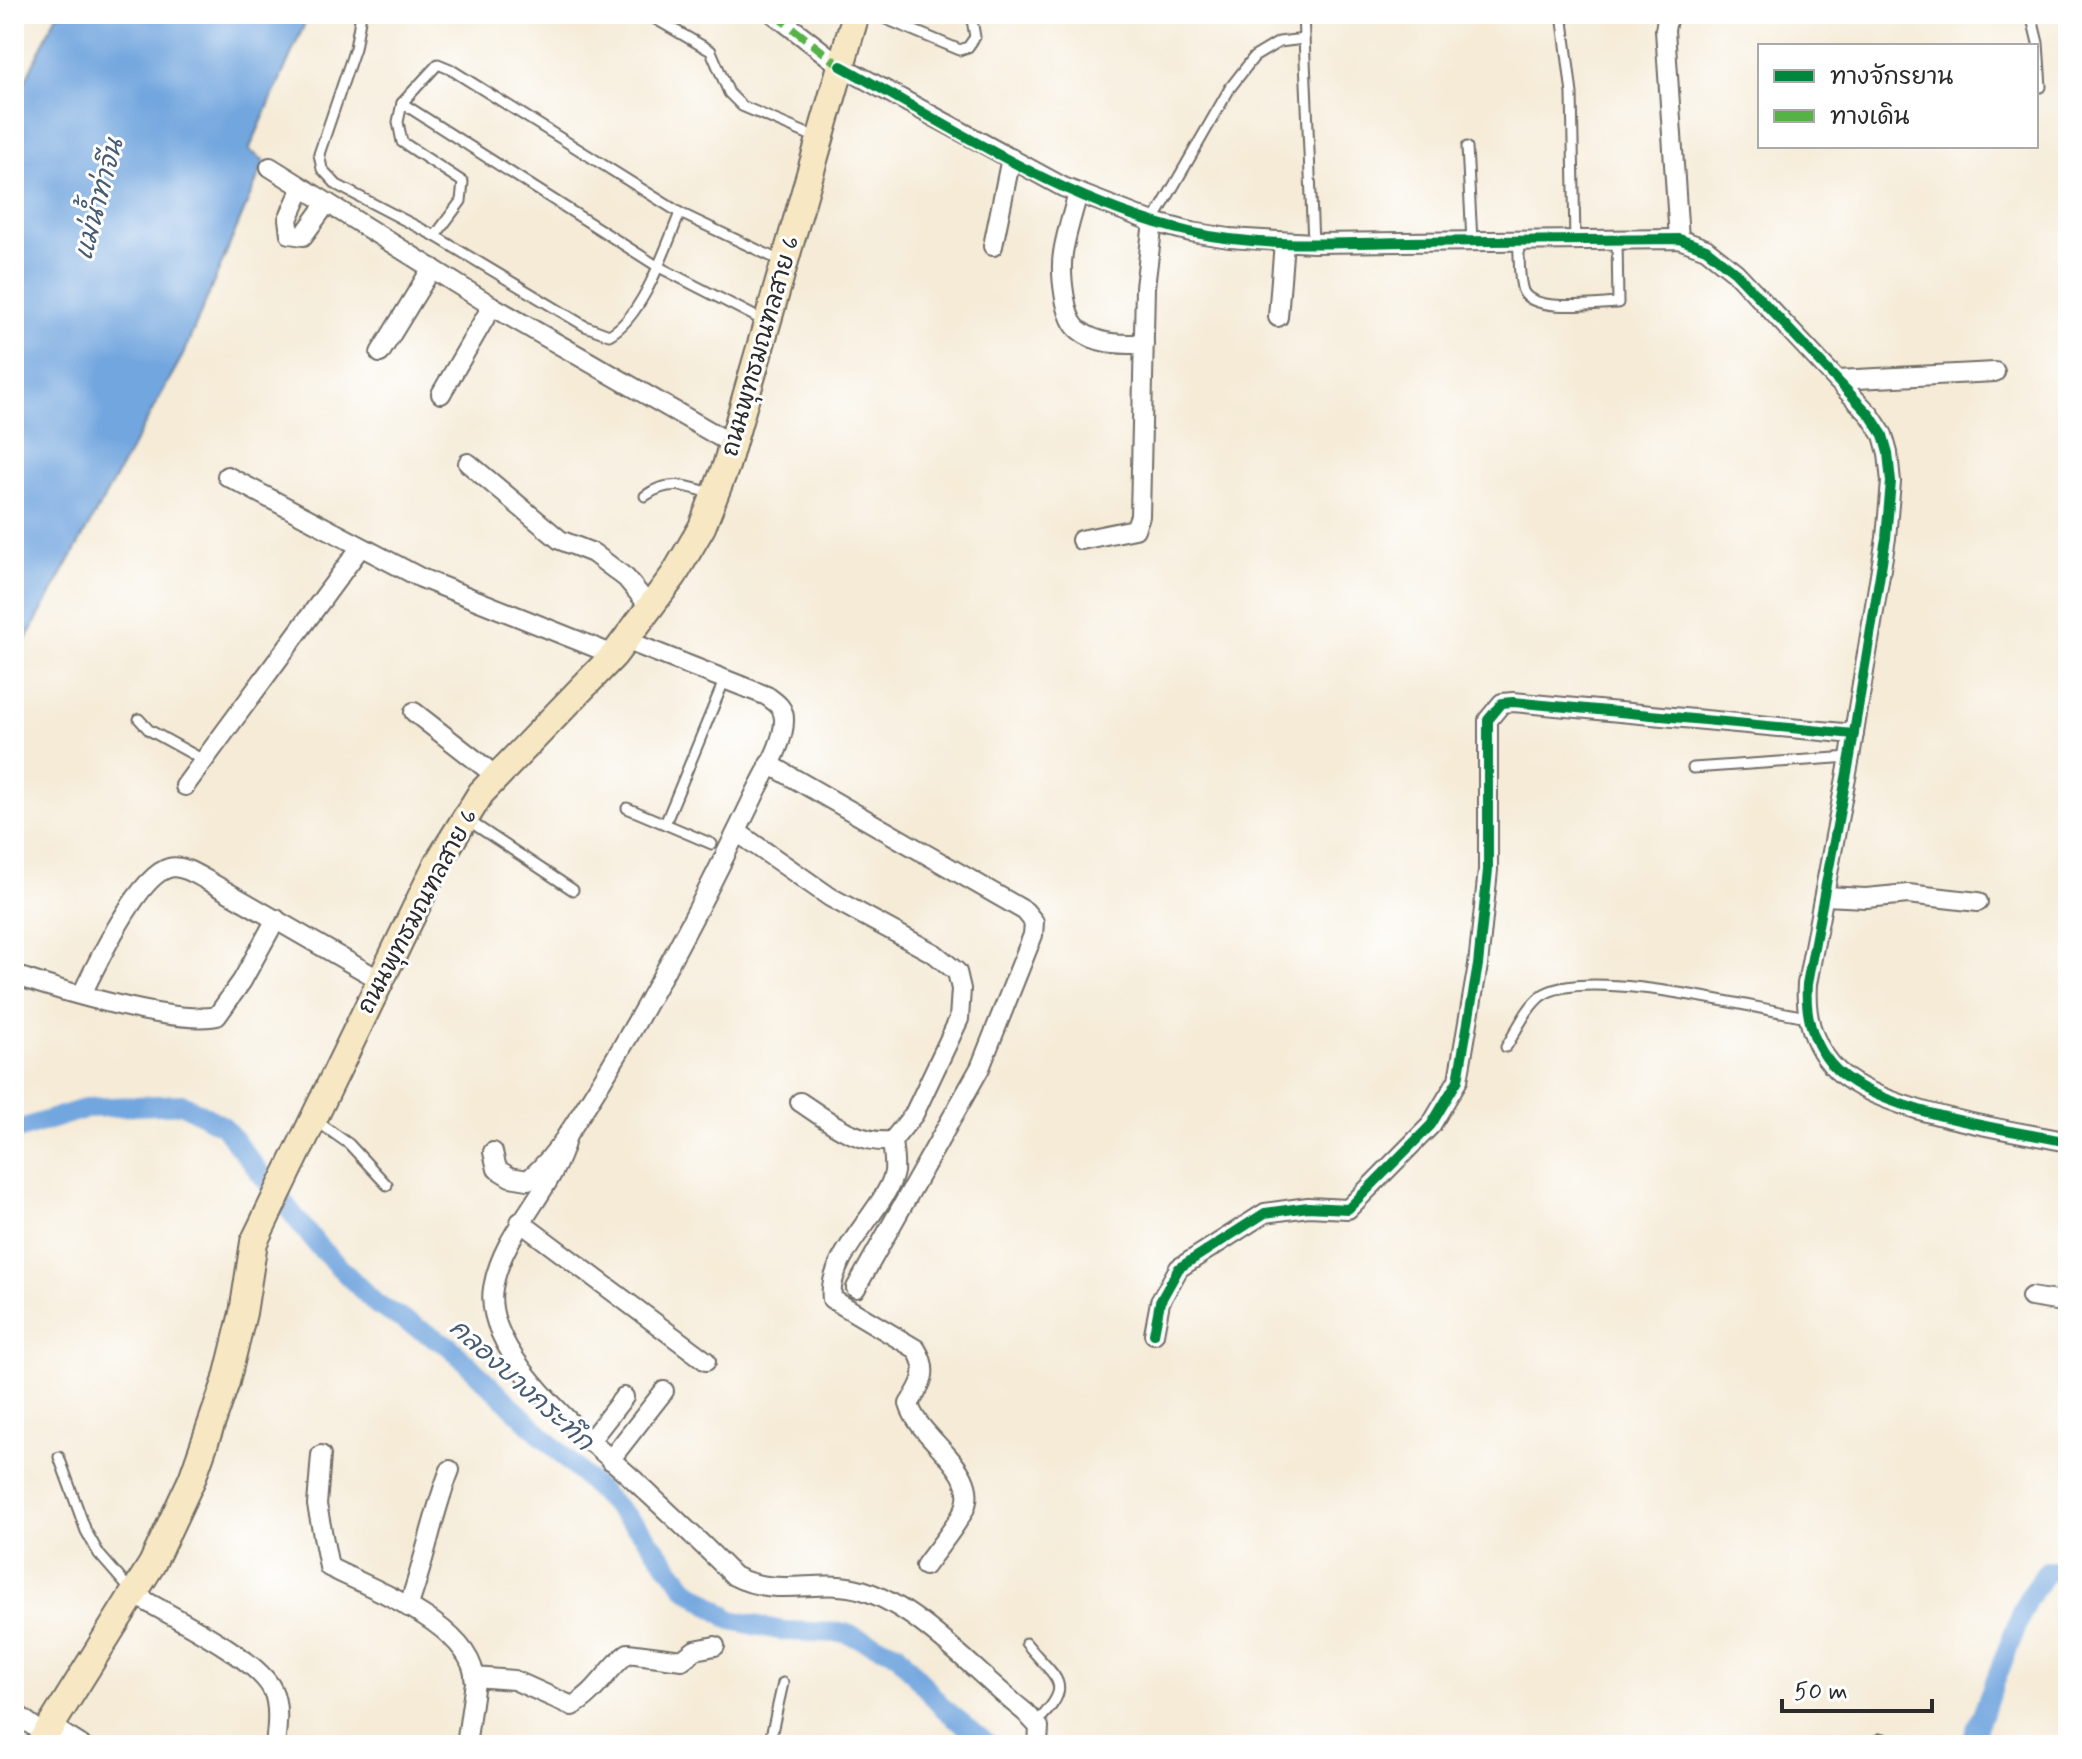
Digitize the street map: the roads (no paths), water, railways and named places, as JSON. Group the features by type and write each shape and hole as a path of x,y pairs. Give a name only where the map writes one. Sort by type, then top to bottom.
{"main road":[{"name":"ถนนพุทธมณฑลสาย 6","path":"45,1735 155,1557 192,1479 226,1382 254,1242 312,1118 463,817 496,776 620,648 696,538 732,444 856,14"}],"street":[{"path":"774,14 841,66 1078,193 1153,222 1229,238 1313,243 1679,239 1706,249 1735,272 1837,380 1883,435 1891,482 1878,591 1807,984 1807,1017 1832,1065 1881,1096 1928,1112 2068,1142"},
{"path":"1668,14 1665,30 1679,239"},
{"path":"993,246 1011,158"},
{"path":"270,167 492,306 732,444"},
{"path":"302,188 288,219 290,234 303,236 327,203"},
{"path":"1078,193 1062,255 1070,317 1075,328 1089,337 1114,344 1144,344"},
{"path":"1081,540 1127,533 1135,529 1140,516 1145,287 1153,222"},
{"path":"1278,317 1284,242"},
{"path":"380,353 432,268"},
{"path":"441,394 492,306"},
{"path":"1837,380 1995,372"},
{"path":"468,463 560,540 593,553 626,578 650,607"},
{"path":"227,476 421,578 767,696 780,706 784,720 769,764 737,832 660,981 567,1135 544,1166 528,1180 510,1177 497,1169 493,1152"},
{"path":"185,786 360,548"},
{"path":"1154,1334 1160,1302 1179,1268 1265,1213 1308,1207 1348,1209 1409,1149 1449,1099 1463,1059 1478,965 1488,870 1488,720 1502,703 1854,734"},
{"path":"414,712 496,776"},
{"path":"769,764 1025,911 1034,922 1033,935 980,1068 856,1288"},
{"path":"737,832 830,897 935,954 957,972 961,989 959,1019 914,1114 892,1141 894,1174 846,1252 830,1288 832,1299 916,1349 925,1363 923,1381 909,1404 913,1419 965,1477 969,1492 964,1512 925,1566"},
{"path":"82,994 120,921 158,874 169,867 185,869 380,980"},
{"path":"1824,896 1866,898 1908,894 1978,902"},
{"path":"14,975 142,1010 202,1019 217,1016 242,981 276,919"},
{"path":"800,1102 847,1133 869,1141 892,1141"},
{"path":"567,1135 562,1160 520,1222 500,1261 492,1292 499,1330 529,1379 589,1442 734,1576 764,1588 858,1589 896,1603 1036,1723 1038,1744"},
{"path":"520,1222 706,1361"},
{"path":"2031,1297 2068,1303"},
{"path":"610,1460 664,1391"},
{"path":"589,1442 624,1397"},
{"path":"321,1455 318,1519 329,1567 408,1607 450,1635 471,1662 474,1677 466,1745"},
{"path":"408,1607 424,1565 440,1496 450,1470"},
{"path":"133,1594 232,1652 258,1672 272,1690 278,1722 275,1745"},
{"path":"474,1677 514,1680 572,1706 583,1701 602,1682 611,1666 628,1653 682,1660 695,1650 715,1646"},
{"path":"14,1712 45,1735 81,1745"}],"lane":[{"path":"361,14 355,48 319,154 322,169 337,185 435,236 585,326 609,335 621,329 632,314 680,213"},
{"path":"647,14 711,51 729,93 742,106 820,139"},
{"path":"874,14 960,50 968,47 975,37 971,14"},
{"path":"1303,14 1313,243"},
{"path":"2031,14 2038,43 2041,87"},
{"path":"1563,21 1572,94 1575,240"},
{"path":"1153,222 1230,88 1254,57 1279,42 1304,39"},
{"path":"435,236 461,201 463,182 402,142 398,122 402,103 429,70 438,64 680,213 785,262"},
{"path":"402,103 657,266 767,322"},
{"path":"1467,147 1472,241"},
{"path":"1518,241 1522,289 1538,305 1618,303 1617,239"},
{"path":"645,496 667,485 684,485 715,495"},
{"path":"665,824 724,681"},
{"path":"139,719 149,730 205,761"},
{"path":"1693,768 1850,757"},
{"path":"627,808 712,844"},
{"path":"463,817 573,890"},
{"path":"1506,1047 1541,996 1581,983 1615,984 1807,1017"},
{"path":"312,1118 349,1144 387,1185"},
{"path":"59,1457 86,1531 99,1554 133,1594"},
{"path":"1026,1643 1060,1684 1061,1693 1054,1705 1036,1723"},
{"path":"769,1745 783,1683"}],"water":[{"name":"แม่น้ำท่าจีน","path":"57,14 309,14 249,150 265,161 183,355 14,661 14,104"}],"waterway":[{"name":"คลองบางกระทึก","path":"14,1131 87,1108 183,1104 223,1126 318,1246 377,1305 449,1346 643,1533 686,1588 731,1620 783,1631 845,1633 897,1653 941,1706 989,1745"},
{"path":"1970,1745 2027,1600 2047,1571 2068,1571"}]}
